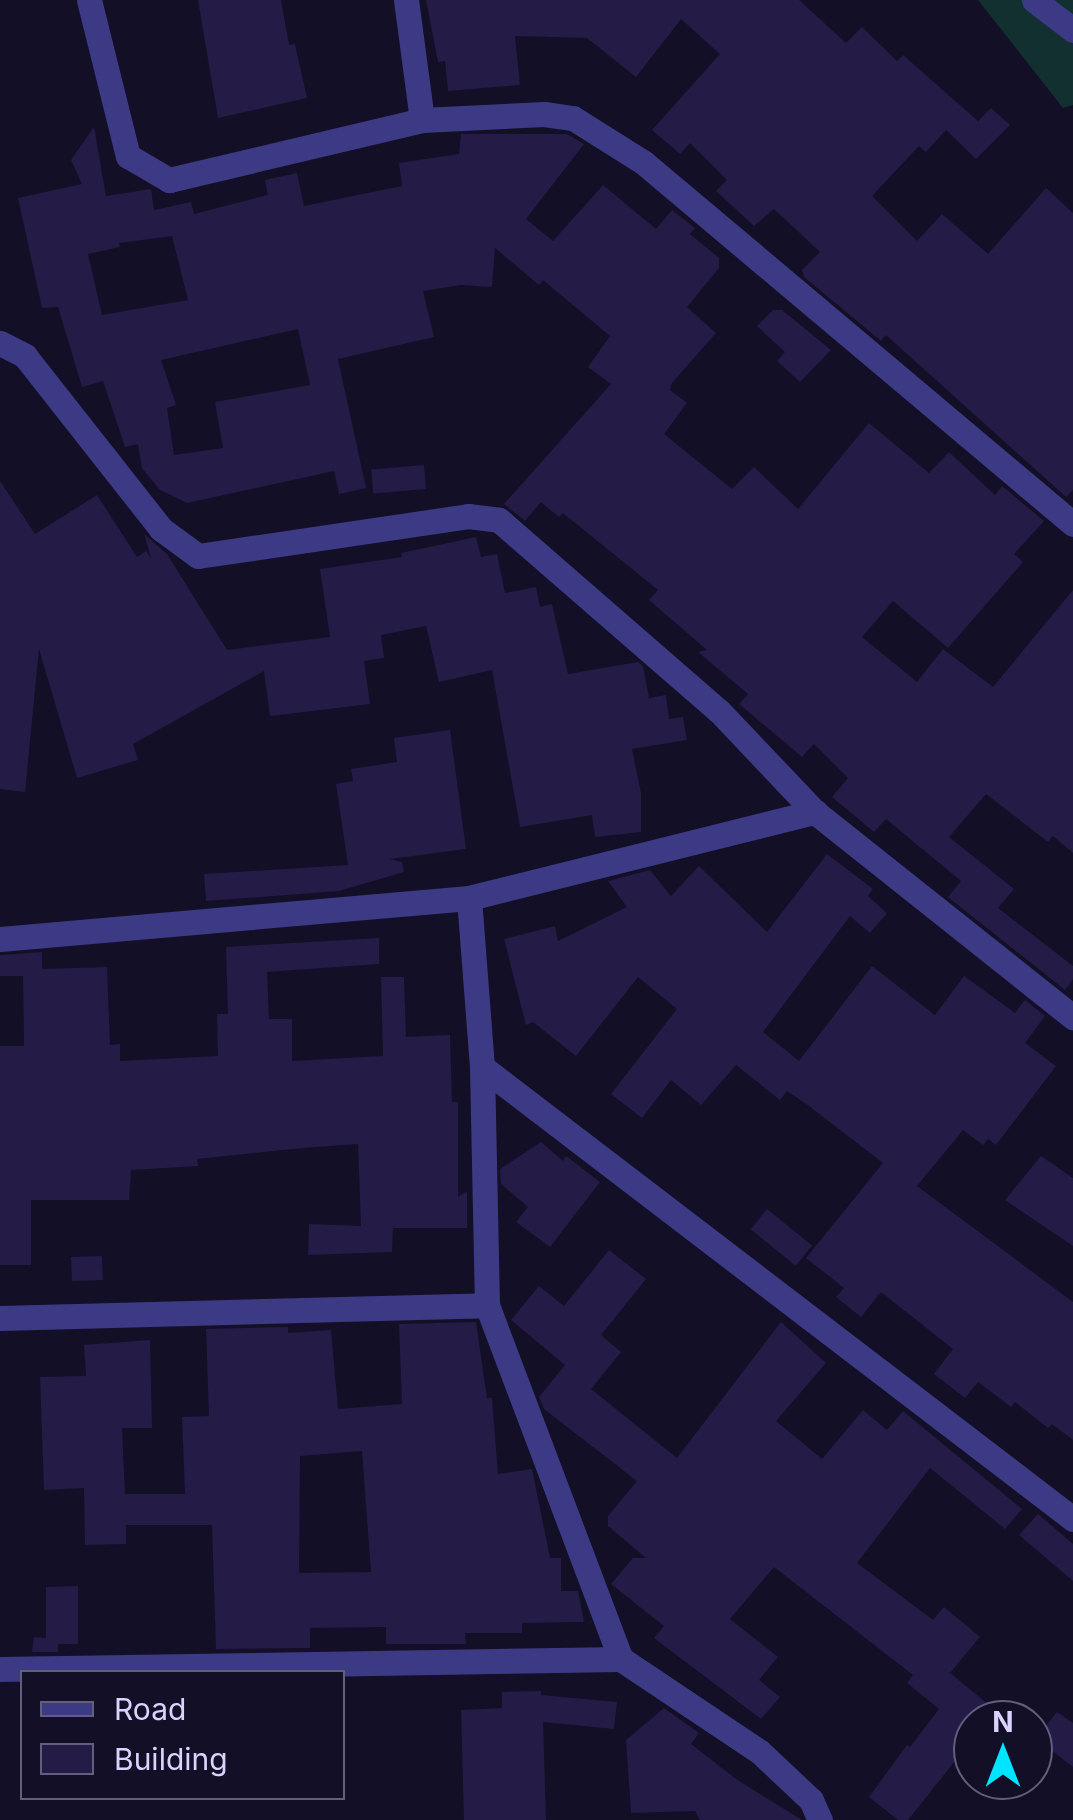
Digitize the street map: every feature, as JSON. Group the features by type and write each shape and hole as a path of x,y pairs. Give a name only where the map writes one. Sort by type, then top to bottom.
{"street":[{"path":"89,0 128,156 169,180 422,120 544,114 573,118 643,162 1073,524"},
{"path":"406,0 422,120"},
{"path":"1034,0 1073,30"},
{"path":"0,343 25,356 161,529 198,556 468,516 499,520 718,712 815,812 1073,1017"},
{"path":"0,938 469,898 815,812"},
{"path":"469,898 482,1067 487,1305 620,1659"},
{"path":"482,1067 1073,1519"},
{"path":"0,1318 487,1305"},
{"path":"0,1669 620,1659 760,1752 810,1800 820,1820"}],"green space":[{"path":"978,0 1073,0 1073,105 1063,108"}],"building":[{"path":"198,0 281,0 289,45 295,44 307,98 218,118"},
{"path":"426,0 799,0 846,43 862,27 897,61 903,55 978,121 991,108 1010,125 976,159 946,130 926,152 919,146 872,196 917,241 942,214 988,254 1046,188 1073,213 1073,490 1066,497 886,335 881,341 804,277 802,270 820,252 774,209 754,226 716,191 727,180 690,143 680,154 652,130 720,54 681,19 636,77 587,38 515,36 520,85 448,91 445,61 438,62"},
{"path":"94,127 106,196 151,189 154,210 191,202 194,214 268,195 265,180 297,173 304,206 402,186 399,163 459,154 461,134 567,134 584,144 526,219 553,241 603,185 656,229 672,210 695,228 690,234 719,258 719,268 687,307 716,333 672,383 670,390 687,403 664,434 732,489 754,467 798,509 869,423 929,473 949,452 995,495 1002,486 1044,521 1014,554 1023,562 948,648 893,601 862,637 917,682 943,649 993,687 1073,590 1073,853 1053,836 1048,842 986,794 949,837 1014,889 998,908 1073,966 1073,979 1065,990 948,897 961,881 886,819 874,832 832,797 848,778 814,744 802,757 739,704 748,694 698,652 707,650 649,600 658,590 563,513 559,517 541,502 525,521 504,504 611,384 588,367 610,336 543,280 539,285 495,248 492,287 461,285 423,291 434,337 338,359 366,488 339,494 334,471 187,503 160,490 142,468 138,444 125,447 103,381 82,387 58,307 42,308 18,198 82,184 71,160","holes":["172,236 188,300 102,315 88,254 120,247 119,243","298,329 310,385 215,402 223,448 174,455 167,408 176,405 161,360"]},
{"path":"773,310 782,310 831,350 800,382 777,361 785,352 757,326"},
{"path":"424,465 426,489 373,494 371,470"},
{"path":"0,481 35,534 97,495 137,557 146,551 151,558 144,534 167,554 227,650 330,637 320,569 402,557 401,553 476,537 481,557 497,554 505,593 536,587 540,607 552,604 568,674 638,662 643,666 649,698 666,695 669,719 683,717 687,740 632,749 641,793 641,832 595,837 592,815 520,827 492,670 439,682 426,626 381,635 384,658 364,661 370,704 270,716 264,671 133,744 138,760 77,778 39,649 25,792 0,789"},
{"path":"450,730 466,849 390,859 402,862 404,872 339,891 206,901 204,874 348,865 336,784 353,781 351,769 397,762 394,738"},
{"path":"827,854 873,889 868,896 887,913 870,933 850,916 763,1032 799,1061 872,966 935,1015 964,976 1015,1013 1025,1000 1045,1016 1025,1043 1056,1066 996,1145 988,1139 983,1145 963,1130 917,1186 1073,1302 1073,1440 1052,1424 1048,1428 1015,1402 1011,1407 978,1382 965,1398 934,1374 953,1349 881,1292 861,1317 836,1297 844,1288 806,1258 883,1163 809,1106 787,1091 780,1100 736,1065 701,1105 671,1080 642,1118 611,1094 677,1009 638,977 576,1056 533,1022 526,1025 504,939 555,926 558,941 627,907 608,881 650,870 671,896 699,866 767,932"},
{"path":"379,938 379,964 267,972 269,1019 292,1019 292,1061 383,1056 381,977 404,977 406,1037 450,1035 452,1102 458,1102 458,1197 467,1191 467,1228 393,1228 392,1252 308,1255 309,1224 361,1226 358,1144 302,1148 197,1159 198,1166 131,1170 129,1200 31,1200 31,1265 0,1265 0,1046 24,1046 23,976 0,976 0,955 42,952 42,969 107,967 110,1045 120,1044 120,1061 218,1056 217,1014 228,1014 226,947"},
{"path":"541,1142 563,1161 566,1156 600,1182 550,1247 516,1222 528,1207 501,1184 500,1169"},
{"path":"1041,1156 1073,1178 1073,1246 1005,1200"},
{"path":"767,1209 812,1246 796,1266 751,1229"},
{"path":"609,1250 646,1279 601,1335 621,1352 591,1389 677,1458 781,1322 826,1363 776,1421 822,1459 863,1410 887,1430 903,1411 1022,1509 1005,1529 930,1468 857,1563 933,1620 944,1607 980,1637 950,1673 983,1700 953,1700 953,1763 908,1820 898,1820 869,1797 939,1709 907,1683 913,1675 774,1567 730,1619 778,1657 759,1680 780,1697 761,1719 654,1638 664,1626 611,1584 633,1558 646,1558 608,1526 608,1516 637,1481 544,1409 539,1397 565,1365 511,1320 539,1286 564,1306"},
{"path":"102,1256 103,1280 72,1281 71,1257"},
{"path":"476,1322 487,1398 492,1398 498,1474 532,1469 550,1558 561,1558 561,1591 578,1591 584,1622 522,1623 522,1633 465,1633 466,1644 386,1644 386,1627 310,1628 310,1648 216,1649 212,1525 126,1525 126,1544 85,1545 84,1488 44,1490 40,1377 86,1376 84,1345 150,1340 152,1428 122,1428 125,1494 185,1494 182,1417 209,1416 206,1329 288,1327 288,1333 331,1330 338,1409 402,1404 399,1324","holes":["362,1451 371,1572 299,1573 300,1456"]},
{"path":"1038,1514 1073,1544 1073,1581 1019,1535"},
{"path":"78,1586 78,1644 58,1644 58,1652 32,1652 34,1637 46,1638 46,1587"},
{"path":"541,1691 541,1695 617,1702 614,1729 543,1722 546,1820 464,1820 461,1710 502,1708 502,1692"},
{"path":"664,1708 699,1733 691,1744 736,1779 802,1820 700,1820 695,1811 631,1813 626,1740"},
{"path":"1057,1712 1073,1723 1073,1767 1053,1751 1053,1717"}]}
